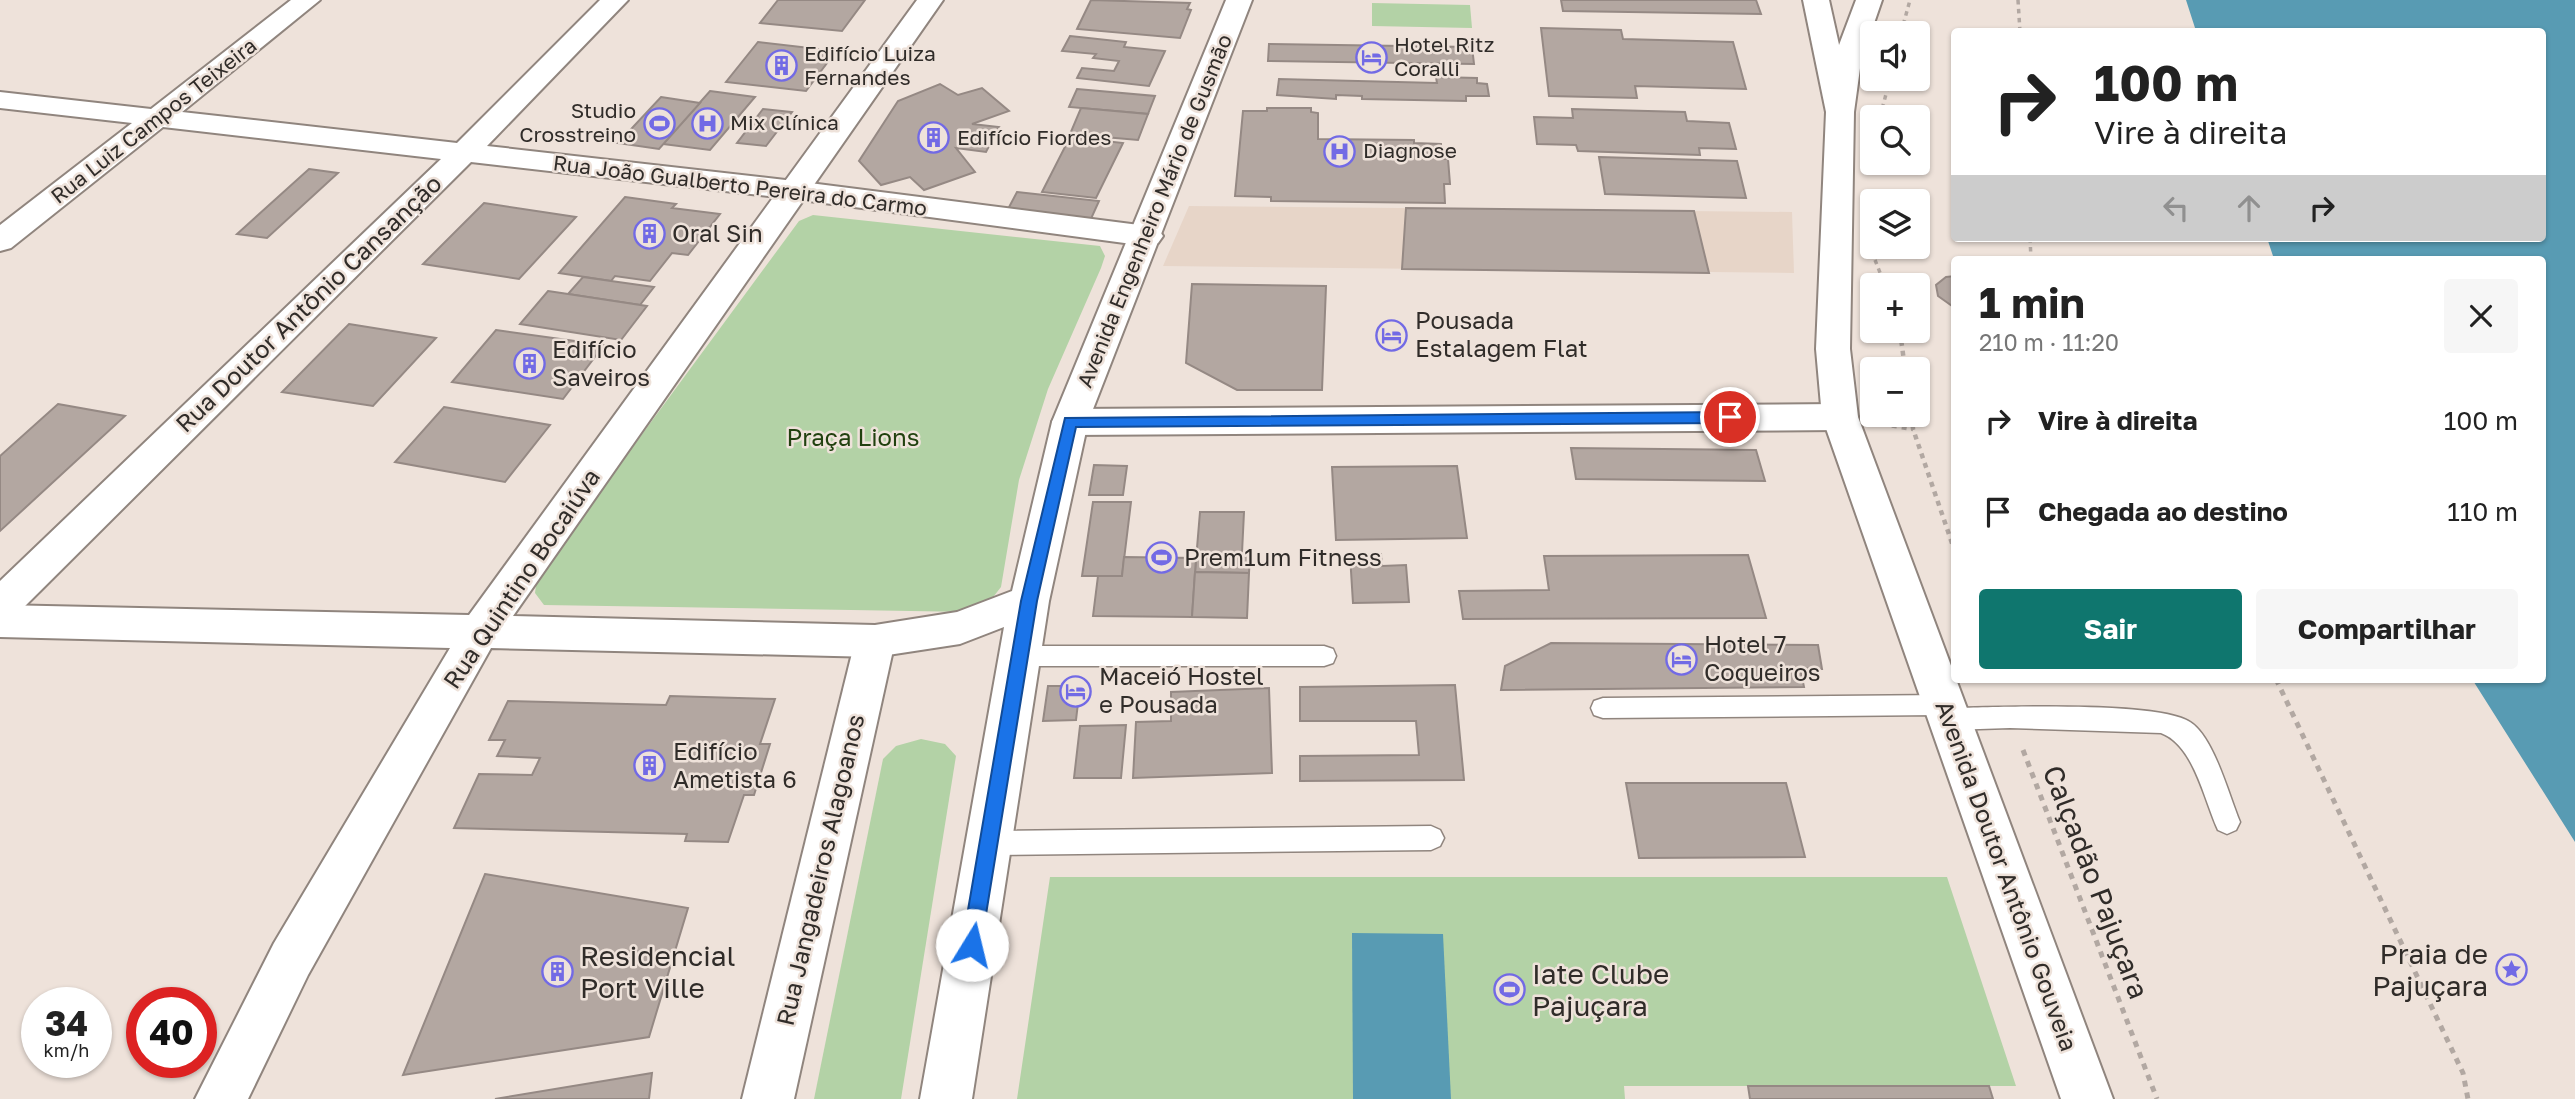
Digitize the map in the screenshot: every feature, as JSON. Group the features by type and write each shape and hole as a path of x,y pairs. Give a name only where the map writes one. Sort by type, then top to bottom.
{"street":[{"name":"Rua Luiz Campos Teixeira","path":"0,241 307,0"},
{"name":"Rua Doutor Antônio Cansanção","path":"0,606 463,154 615,0"},
{"name":"Rua Quintino Bocaiúva","path":"221,1099 291,959 480,632 930,0"},
{"name":"Avenida Engenheiro Mário de Gusmão","path":"1070,422 1147,236 1239,0"},
{"path":"1816,0 1840,112"},
{"path":"1840,112 1847,61 1869,0"},
{"path":"1885,21 1893,0"},
{"path":"1840,112 1860,89"},
{"name":"Rua João Gualberto Pereira do Carmo","path":"0,100 157,120 794,190 1147,236"},
{"name":"Avenida Doutor Antônio Gouveia","path":"1840,112 1833,349 1840,417 2087,1099"},
{"path":"946,1099 1029,601 1070,422 1840,417"},
{"path":"0,621 875,641 960,628 1029,601"},
{"name":"Rua Jangadeiros Alagoanos","path":"768,1099 875,641"}],"lane":[{"path":"1020,656 1324,656"},
{"path":"1603,708 1947,712 2162,722 2181,730 2195,743 2227,822"},
{"path":"989,842 1431,838"}],"path":[{"path":"1904,21 1910,0"},
{"path":"2018,0 2020,28"},
{"path":"1913,427 1951,540"},
{"path":"2278,683 2463,1073 2468,1099"},
{"name":"Calçadão Pajuçara","path":"2010,717 2157,1099"}],"shaded area":[{"path":"1189,206 1792,212 1794,273 1163,266"}],"green space":[{"path":"1372,3 1470,5 1472,28 1372,26"},
{"name":"Praça Lions","path":"813,215 1100,246 1105,256 1101,268 1048,389 1019,480 1001,587 990,601 970,612 544,605 535,593 537,577 799,221"},
{"path":"921,739 945,744 956,756 901,1099 814,1099 883,759 896,746"},
{"name":"Iate Clube Pajuçara","path":"1050,877 1947,877 2016,1086 1624,1086 1625,1099 1017,1099"}],"water":[{"path":"2186,0 2575,0 2575,842 2475,683 2546,683 2546,256 2273,256 2268,242 2546,242 2546,28 2195,28"},
{"path":"1352,933 1443,934 1451,1099 1353,1099"}],"building":[{"path":"778,0 865,0 842,31 760,23"},
{"path":"1091,0 1190,3 1187,9 1191,10 1180,38 1077,29"},
{"path":"1561,0 1756,0 1761,14 1563,11"},
{"path":"1541,28 1621,30 1623,39 1733,42 1746,89 1635,86 1637,98 1549,96"},
{"path":"1070,36 1126,42 1124,47 1165,51 1149,86 1077,78 1082,68 1114,71 1119,61 1093,58 1096,54 1062,51"},
{"name":"Edifício Luiza Fernandes","path":"758,42 836,51 806,91 726,82"},
{"name":"Hotel Ritz Coralli","path":"1269,44 1472,47 1474,64 1268,61"},
{"path":"1436,77 1477,78 1477,83 1487,84 1489,96 1466,96 1466,101 1362,99 1362,96 1336,95 1336,99 1277,95 1279,79 1437,83"},
{"name":"Edifício Fiordes","path":"940,84 958,95 982,88 1009,111 972,124 999,127 986,152 956,148 975,172 924,190 910,177 881,185 859,161 898,101"},
{"path":"1077,89 1155,96 1148,114 1069,107"},
{"name":"Mix Clínica","path":"710,91 755,97 710,150 663,144"},
{"name":"Studio Crosstreino","path":"661,97 700,103 659,149 618,143"},
{"path":"1081,108 1148,114 1138,140 1070,134"},
{"name":"Diagnose","path":"1267,108 1311,108 1311,112 1318,113 1318,139 1414,140 1414,143 1441,144 1442,159 1448,159 1450,184 1444,184 1445,203 1271,201 1271,197 1235,196 1243,111 1267,111"},
{"path":"763,109 792,112 766,146 737,143"},
{"path":"1572,109 1685,112 1687,121 1729,123 1736,149 1699,148 1700,155 1578,151 1576,145 1537,144 1534,117 1573,118"},
{"path":"1070,137 1123,143 1096,198 1042,192"},
{"path":"1599,157 1737,161 1746,198 1605,194"},
{"path":"309,169 338,173 267,238 237,234"},
{"path":"1017,192 1099,201 1090,221 1007,211"},
{"name":"Oral Sin","path":"625,197 676,204 672,208 720,214 688,255 672,253 650,281 615,276 611,281 559,273"},
{"path":"484,203 576,217 519,279 423,264"},
{"path":"1406,208 1694,211 1709,273 1402,269"},
{"path":"1951,276 1951,305 1938,296 1936,285"},
{"path":"583,277 654,287 640,305 568,294"},
{"path":"1192,284 1326,286 1322,390 1237,390 1186,363"},
{"path":"548,291 647,306 621,340 520,324"},
{"path":"349,324 436,338 373,406 282,392"},
{"name":"Edifício Saveiros","path":"496,330 604,345 563,399 452,382"},
{"path":"58,404 125,416 0,531 0,456"},
{"path":"444,407 550,425 505,482 395,462"},
{"path":"1571,448 1756,450 1765,481 1576,479"},
{"path":"1094,465 1127,466 1123,495 1089,495"},
{"path":"1457,466 1467,538 1336,540 1332,467"},
{"path":"1093,502 1131,502 1122,576 1082,576"},
{"path":"1200,512 1244,512 1242,553 1250,554 1249,573 1195,572"},
{"path":"1381,554 1382,566 1406,565 1409,602 1353,603 1350,555"},
{"path":"1748,555 1766,618 1463,619 1459,591 1549,590 1544,556"},
{"path":"1124,557 1196,558 1192,617 1093,616 1098,576 1122,576"},
{"path":"1195,572 1249,573 1247,618 1192,617"},
{"path":"1551,643 1818,645 1822,669 1800,668 1804,687 1501,690 1505,666"},
{"path":"1455,685 1464,780 1300,781 1300,756 1419,755 1416,721 1300,721 1300,687"},
{"path":"1048,686 1080,686 1076,720 1043,721"},
{"path":"1269,688 1272,773 1133,778 1136,722 1171,721 1171,692"},
{"name":"Edifício Ametista 6","path":"670,696 775,699 760,744 770,744 754,795 744,795 728,842 685,841 687,834 454,828 479,774 532,775 540,758 497,756 505,740 489,740 508,701 666,705"},
{"path":"1126,725 1121,778 1074,778 1080,726"},
{"path":"1626,783 1786,783 1805,857 1639,858"},
{"name":"Residencial Port Ville","path":"485,874 688,908 649,1037 403,1075"},
{"path":"652,1073 649,1099 495,1099"},
{"path":"1748,1086 1989,1086 1993,1099 1750,1099"}],"place":[{"name":"Hotel Ritz Coralli","path":"1371,57"},
{"name":"Edifício Luiza Fernandes","path":"781,66"},
{"name":"Studio Crosstreino","path":"659,123"},
{"name":"Mix Clínica","path":"707,123"},
{"name":"Edifício Fiordes","path":"934,138"},
{"name":"Diagnose","path":"1340,151"},
{"name":"Oral Sin","path":"649,234"},
{"name":"Pousada Estalagem Flat","path":"1392,335"},
{"name":"Edifício Saveiros","path":"529,364"},
{"name":"Prem1um Fitness","path":"1161,558"},
{"name":"Hotel 7 Coqueiros","path":"1681,659"},
{"name":"Maceió Hostel e Pousada","path":"1076,691"},
{"name":"Edifício Ametista 6","path":"650,766"},
{"name":"Praia de Pajuçara","path":"2511,970"},
{"name":"Residencial Port Ville","path":"557,972"},
{"name":"Iate Clube Pajuçara","path":"1509,990"}],"route":[{"path":"972,945 1029,601 1070,422 1730,417"}]}
